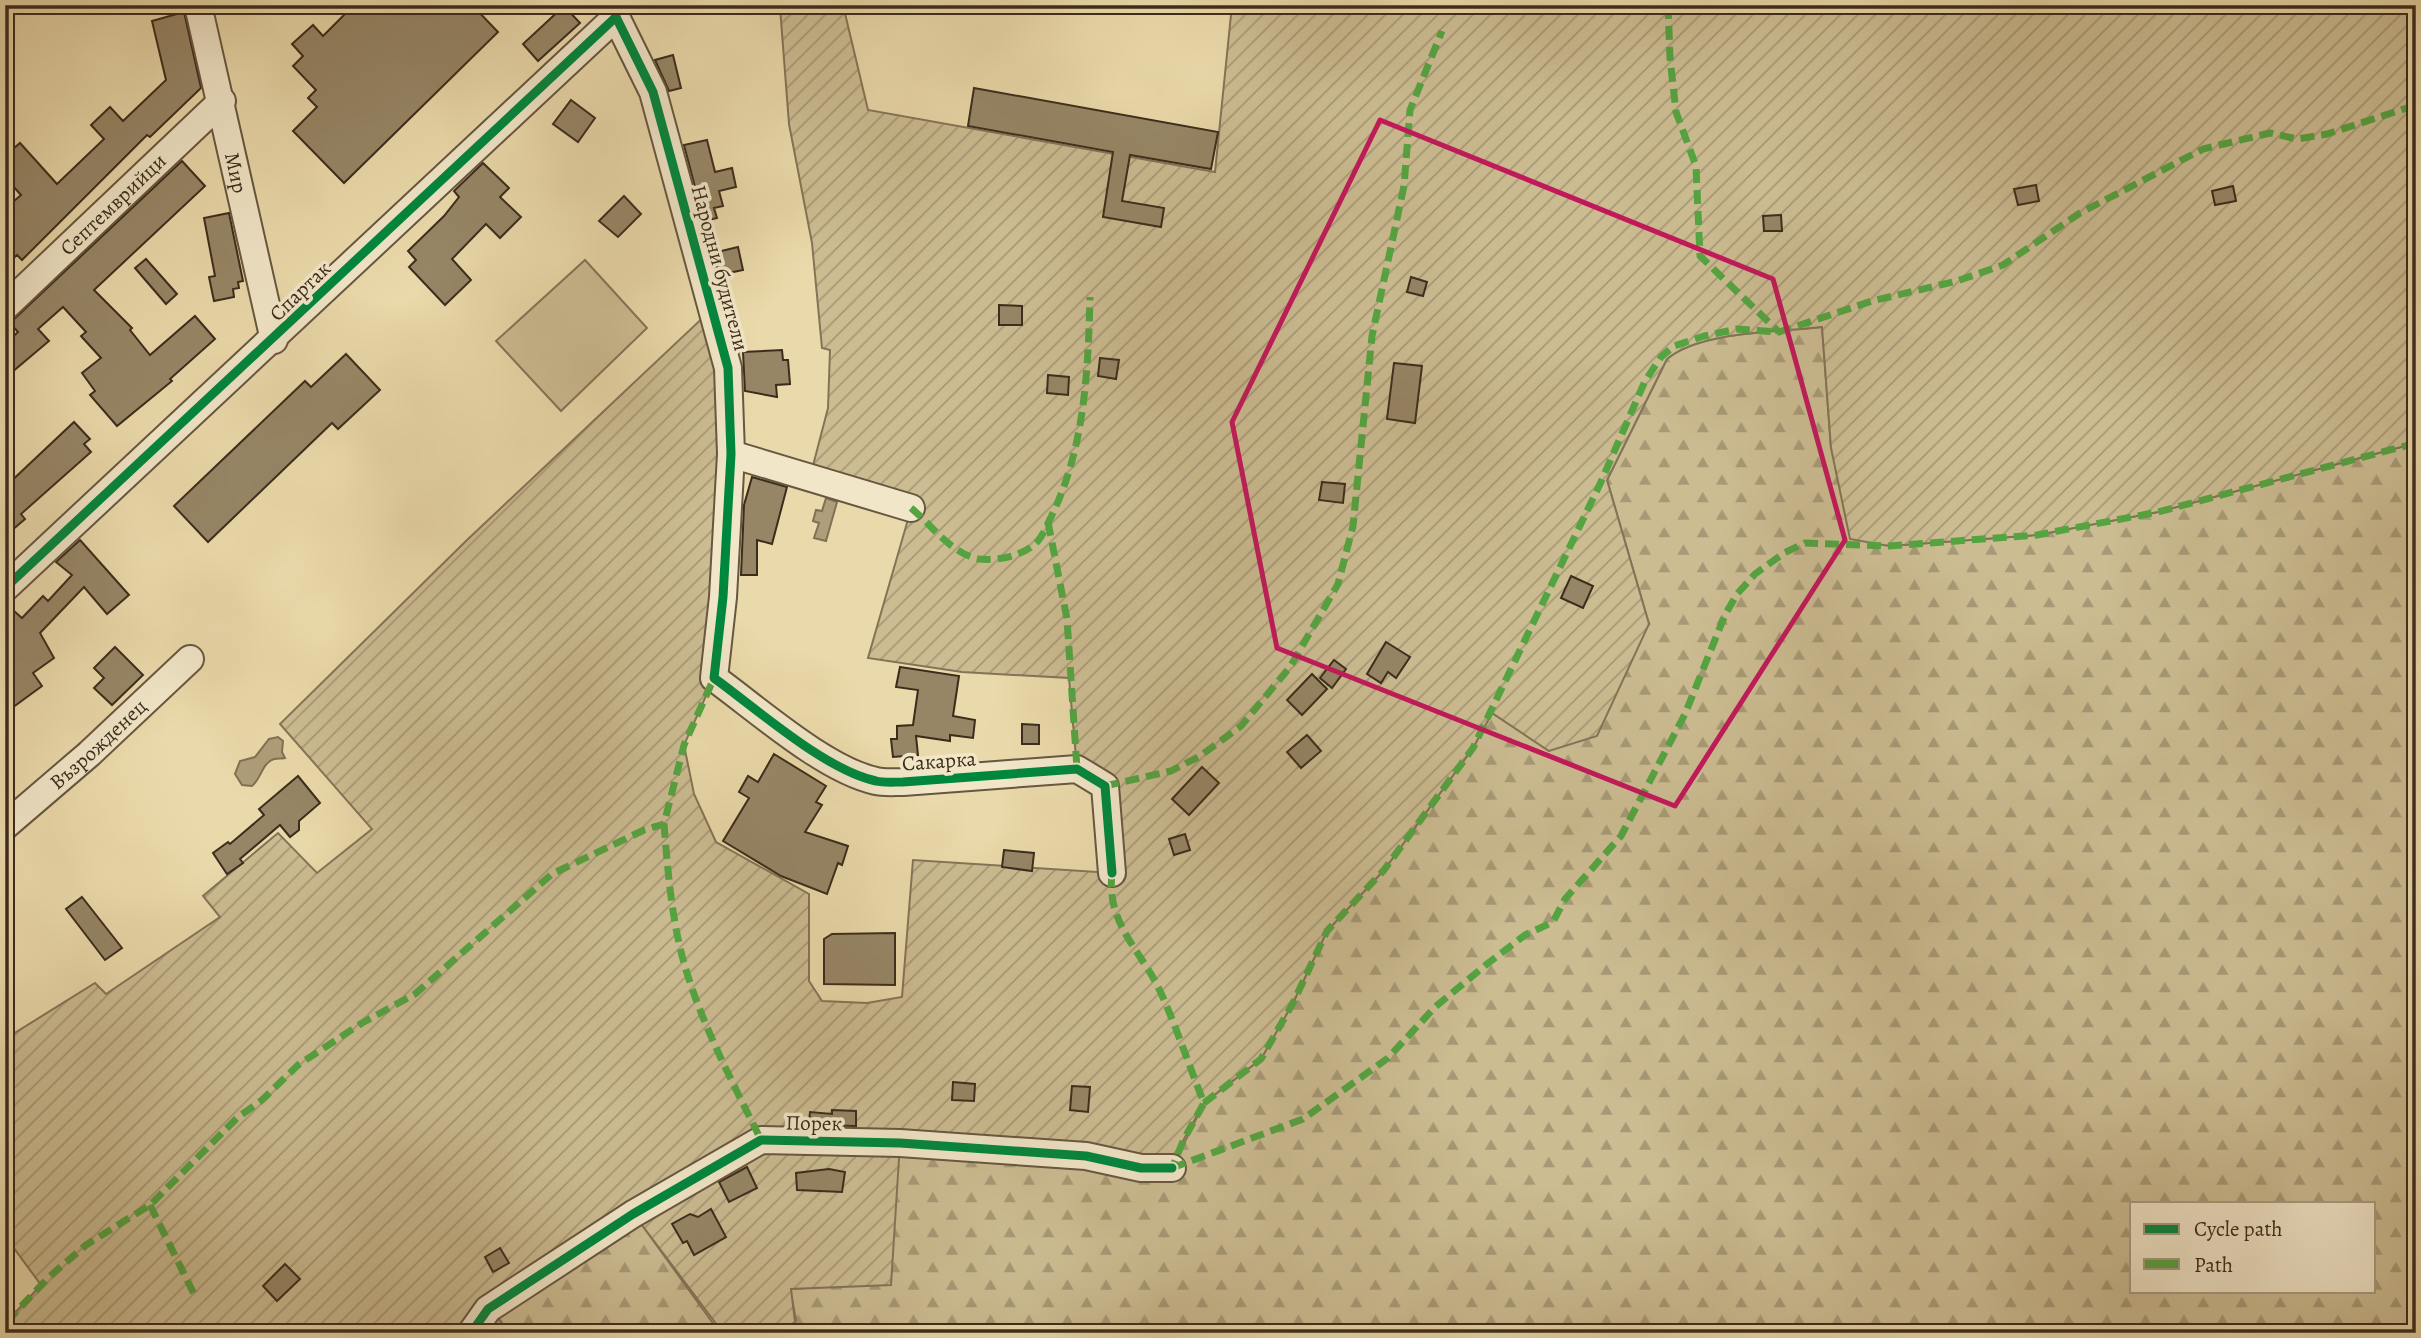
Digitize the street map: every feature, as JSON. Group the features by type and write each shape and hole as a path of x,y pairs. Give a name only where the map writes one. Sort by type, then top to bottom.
{"street":[{"name":"Мир","path":"198,5 274,340"},
{"name":"Спартак","path":"5,588 274,340 615,11"},
{"name":"Народни будители","path":"615,11 653,92 728,368 731,454 723,597 714,678"},
{"name":"Септемврийци","path":"5,307 222,102"},
{"path":"731,454 911,508"},
{"name":"Възрожденец","path":"5,826 89,754 190,659"},
{"name":"Сакарка","path":"714,678 812,749 847,770 876,781 903,782 1077,769 1105,786 1112,873"},
{"name":"Порек","path":"471,1333 488,1309 633,1214 761,1140 927,1145 1086,1156 1141,1168 1172,1168"}],"highlighted area":[{"path":"1380,120 1773,279 1845,540 1675,806 1277,648 1232,422"}],"green space":[{"path":"843,5 868,110 1215,172 1232,5 2416,5 2416,443 2158,512 2037,535 1889,546 1850,539 1831,448 1822,327 1741,334 1699,343 1667,359 1607,480 1649,624 1597,736 1549,751 1492,713 1473,748 1384,870 1327,931 1293,1003 1261,1059 1204,1103 1172,1168 900,1143 891,1285 791,1289 795,1322 777,1333 723,1333 639,1221 496,1315 508,1333 5,1333 5,1319 13,1315 41,1285 5,1236 5,1039 95,983 106,994 220,917 203,896 278,833 317,873 372,829 280,724 467,540 711,310 728,368 714,678 684,745 694,794 716,842 809,894 809,981 822,1001 867,1003 902,997 913,860 1112,873 1105,786 1077,769 1069,678 962,672 868,658 911,509 810,477 828,408 830,350 822,348 812,243 789,124 780,7"},
{"path":"585,260 647,328 561,411 496,341"},
{"path":"1822,327 1831,448 1889,546 2037,535 2158,512 2416,443 2416,1333 774,1333 796,1320 790,1289 900,1143 1172,1168 1204,1103 1261,1059 1293,1003 1327,931 1384,870 1473,748 1492,713 1549,751 1649,624 1607,480 1667,359 1699,343 1763,332"},
{"path":"639,1221 720,1333 509,1333 496,1314"}],"shaded area":[{"path":"826,498 837,502 826,541 814,538 819,523 813,521 816,510 822,511"},
{"path":"278,737 283,741 282,752 285,758 270,761 252,786 242,785 235,774 240,761 255,757 269,739"}],"building":[{"path":"354,5 472,5 498,32 344,183 293,131 317,107 308,98 316,90 293,66 303,56 292,44 313,25 323,36"},
{"path":"564,6 580,23 538,61 523,44"},
{"path":"184,12 201,88 150,137 147,135 22,260 17,255 5,266 5,209 21,195 5,177 5,156 20,143 57,184 104,139 91,125 110,107 123,121 166,80 152,21"},
{"path":"673,55 681,88 669,91 655,60"},
{"path":"974,88 1218,132 1211,169 1130,155 1122,201 1164,208 1161,227 1103,217 1113,152 968,126"},
{"path":"571,100 595,118 578,142 553,124"},
{"path":"707,140 715,172 732,168 736,187 719,191 723,206 714,208 717,218 704,221 684,145"},
{"path":"182,161 205,186 94,290 132,328 130,330 150,355 195,316 215,339 170,379 172,381 117,426 90,395 95,391 82,373 101,358 81,336 86,332 63,307 38,329 49,341 5,378 5,344 18,332 10,323"},
{"path":"483,163 509,188 500,197 521,217 500,238 486,224 452,259 471,280 445,305 409,267 416,260 408,251 444,216 459,197 454,191"},
{"path":"2036,185 2039,201 2018,205 2014,189"},
{"path":"2233,186 2236,201 2215,205 2212,191"},
{"path":"624,196 641,214 618,237 599,221"},
{"path":"229,213 243,281 238,282 239,288 233,289 234,297 214,301 209,277 215,276 204,218"},
{"path":"1781,215 1782,231 1764,231 1763,216"},
{"path":"738,247 743,270 719,275 713,253"},
{"path":"146,259 177,294 166,304 135,268"},
{"path":"1411,277 1427,282 1423,296 1407,292"},
{"path":"999,305 1022,306 1022,325 999,325"},
{"path":"782,350 783,360 788,360 790,384 776,385 777,397 745,391 743,352"},
{"path":"346,354 380,390 338,429 332,423 208,542 174,506 305,381 311,387"},
{"path":"1100,358 1119,360 1116,379 1098,376"},
{"path":"1394,363 1422,366 1415,423 1387,419"},
{"path":"1048,375 1069,377 1068,395 1047,393"},
{"path":"74,422 90,439 84,444 91,452 21,514 25,519 5,536 5,487"},
{"path":"752,477 787,487 772,544 757,540 757,575 741,575 744,505"},
{"path":"1322,482 1345,484 1343,503 1319,500"},
{"path":"80,540 129,595 107,614 84,587 40,633 54,658 33,673 42,686 5,713 5,603 22,618 43,596 48,601 72,575 56,562"},
{"path":"1571,576 1593,586 1583,608 1561,598"},
{"path":"1386,642 1410,657 1396,678 1388,672 1381,683 1367,674"},
{"path":"115,647 143,675 112,705 94,688 104,678 94,668"},
{"path":"1334,660 1346,669 1332,688 1320,678"},
{"path":"900,667 959,676 953,716 975,720 973,738 950,735 950,741 916,736 918,755 893,757 891,739 897,739 897,726 913,725 918,690 896,687"},
{"path":"1312,674 1327,689 1302,715 1287,700"},
{"path":"1022,724 1039,725 1039,744 1022,744"},
{"path":"1307,735 1321,751 1301,768 1287,752"},
{"path":"774,754 826,786 816,802 822,805 805,832 848,846 842,865 838,863 827,894 781,876 723,841 749,798 739,792 748,776 758,782"},
{"path":"1202,767 1219,783 1189,815 1172,799"},
{"path":"298,776 320,803 299,821 299,830 290,837 280,825 240,859 243,863 227,874 213,853 228,842 230,844 264,815 259,809"},
{"path":"1185,834 1190,850 1174,855 1169,839"},
{"path":"1004,850 1034,853 1032,871 1002,867"},
{"path":"82,897 122,948 105,960 66,909"},
{"path":"895,933 895,985 824,984 824,939 832,934"},
{"path":"953,1082 975,1084 974,1101 952,1100"},
{"path":"1072,1086 1090,1087 1088,1112 1070,1110"},
{"path":"832,1110 856,1111 856,1126 809,1125 810,1112 832,1114"},
{"path":"747,1167 757,1188 729,1202 719,1182"},
{"path":"829,1169 845,1172 842,1192 797,1190 796,1173"},
{"path":"711,1209 726,1237 694,1255 687,1241 683,1243 672,1224 690,1214 698,1217"},
{"path":"500,1248 509,1263 493,1272 485,1257"},
{"path":"285,1264 300,1279 277,1301 263,1286"}],"marked path":[{"path":"1668,5 1676,112 1696,166 1700,256 1779,332"},
{"path":"1105,786 1171,771 1200,756 1241,726 1290,667 1338,584 1353,526 1372,336 1404,186 1410,110 1442,31"},
{"path":"1204,1103 1261,1059 1293,1003 1327,931 1384,870 1473,748 1600,484 1645,381 1661,357 1674,346 1737,329 1779,332 1872,301 1957,281 2003,265 2080,213 2203,149 2270,133 2297,139 2327,134 2416,105"},
{"path":"911,508 951,545 979,559 1016,555 1038,541 1062,491 1078,437 1086,381 1090,297"},
{"path":"1172,1168 1303,1119 1388,1058 1435,1007 1487,964 1525,935 1553,922 1565,899 1621,836 1685,714 1725,615 1737,594 1755,574 1784,553 1805,543 1889,546 2037,535 2158,512 2416,443"},
{"path":"1048,522 1067,619 1077,769"},
{"path":"5,1319 13,1315 49,1277 86,1245 150,1205 237,1118 262,1100 298,1065 362,1023 415,994 552,874 644,830 664,824 684,745 714,678"},
{"path":"664,824 674,918 687,973 711,1037 761,1140"},
{"path":"1112,873 1114,907 1127,936 1160,991 1204,1103 1172,1168"},
{"path":"150,1205 194,1294"}],"cycle path":[{"path":"614,5 616,17 653,92 728,368 731,454 723,597 714,678 814,752 856,775 876,781 903,782 1077,769 1105,786 1112,873"},
{"path":"5,588 616,17"},
{"path":"471,1333 488,1309 633,1214 761,1140 900,1143 1086,1156 1141,1168 1172,1168"}]}
